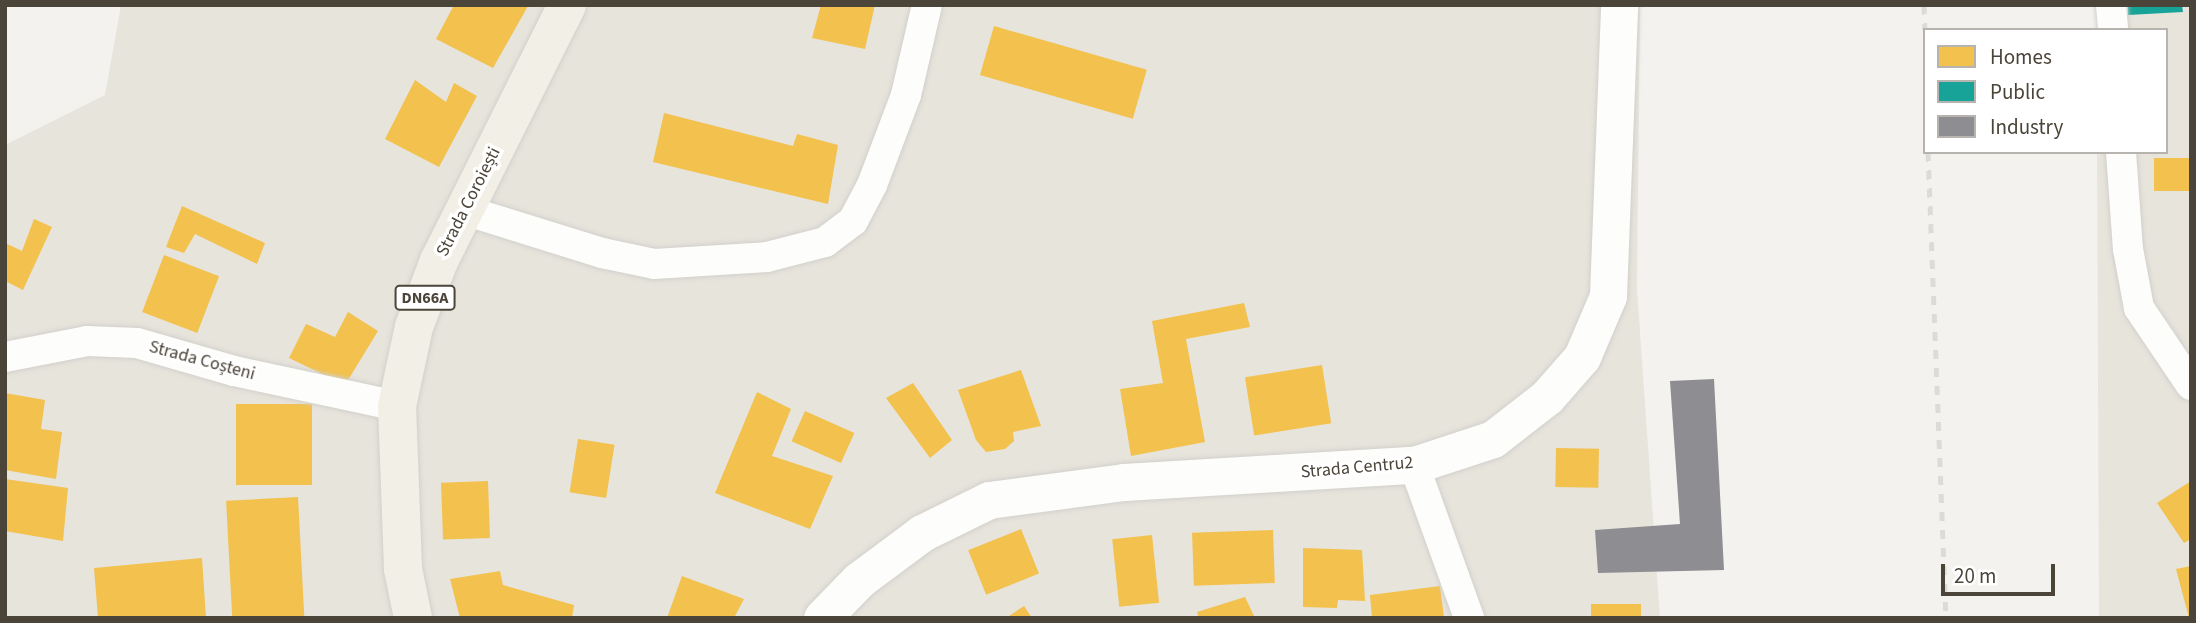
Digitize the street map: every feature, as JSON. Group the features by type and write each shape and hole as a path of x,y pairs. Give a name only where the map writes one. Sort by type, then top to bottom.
{"main road":[{"name":"Strada Coroiești","path":"413,618 403,569 397,406 414,327 464,210 536,74 567,5"}],"street":[{"path":"464,210 603,253 654,264 767,257 825,242 853,221 872,186 906,95 926,5"},
{"name":"Strada Centru2","path":"822,618 859,580 922,533 989,500 1124,482 1414,465 1493,439 1547,397 1582,357 1608,296 1619,5"},
{"path":"2111,5 2113,28"},
{"path":"2121,154 2128,249 2138,308 2191,385"},
{"name":"Strada Coșteni","path":"5,357 87,341 136,343 234,371 397,406"},
{"path":"1414,465 1469,618"}],"shaded area":[{"path":"121,5 1640,5 1637,289 1660,618 5,618 5,145 105,95"},
{"path":"2099,5 2191,5 2191,618 2099,618 2097,154 2168,154 2168,28 2099,28"}],"building: Homes":[{"path":"454,5 528,6 493,68 436,39"},
{"path":"821,5 875,5 865,49 812,38"},
{"path":"994,26 1147,70 1133,119 980,75"},
{"path":"415,80 446,102 454,83 477,96 439,167 385,139"},
{"path":"664,113 793,146 797,134 838,145 828,204 653,162"},
{"path":"2154,158 2191,158 2191,191 2154,191"},
{"path":"182,206 265,243 257,264 195,234 184,253 166,247"},
{"path":"34,219 52,227 23,290 5,281 5,243 22,251"},
{"path":"164,255 219,276 197,333 142,312"},
{"path":"1244,303 1250,327 1186,339 1205,442 1131,456 1120,389 1163,383 1152,321"},
{"path":"348,312 378,331 345,385 289,358 306,324 335,337"},
{"path":"1322,365 1331,423 1254,435 1245,377"},
{"path":"1021,370 1041,426 1013,432 1014,441 1005,449 986,452 976,440 958,390"},
{"path":"913,383 952,440 930,458 886,398"},
{"path":"757,392 791,409 772,456 833,476 810,529 715,493"},
{"path":"5,393 45,400 41,429 62,432 56,479 5,470"},
{"path":"236,404 312,404 312,485 236,485"},
{"path":"805,411 854,433 841,463 792,441"},
{"path":"578,439 615,445 606,498 570,492"},
{"path":"1556,448 1599,449 1598,488 1555,487"},
{"path":"5,479 68,488 63,541 5,531"},
{"path":"488,481 490,538 443,540 441,483"},
{"path":"2191,481 2191,539 2184,543 2157,503"},
{"path":"298,497 304,618 232,618 226,501"},
{"path":"1021,529 1039,574 986,595 968,550"},
{"path":"1273,530 1275,583 1194,586 1192,533"},
{"path":"1152,535 1159,603 1119,607 1112,539"},
{"path":"1303,548 1362,550 1365,601 1338,600 1337,608 1303,607"},
{"path":"202,558 206,618 98,618 94,568"},
{"path":"2191,566 2191,618 2189,618 2176,569"},
{"path":"500,571 503,585 574,605 572,618 460,618 450,579"},
{"path":"682,576 744,599 734,618 667,618"},
{"path":"1440,586 1444,618 1372,618 1370,595"},
{"path":"1245,597 1255,618 1199,618 1197,612"},
{"path":"1591,604 1641,604 1641,618 1591,618"},
{"path":"1024,606 1032,618 1006,618"}],"building: Public":[{"path":"2128,5 2182,5 2183,12 2128,15"}],"building: Industry":[{"path":"1714,379 1724,570 1598,573 1595,530 1680,524 1670,381"}],"railway":[{"path":"1924,5 1925,28"},
{"path":"1928,154 1946,618"}]}
